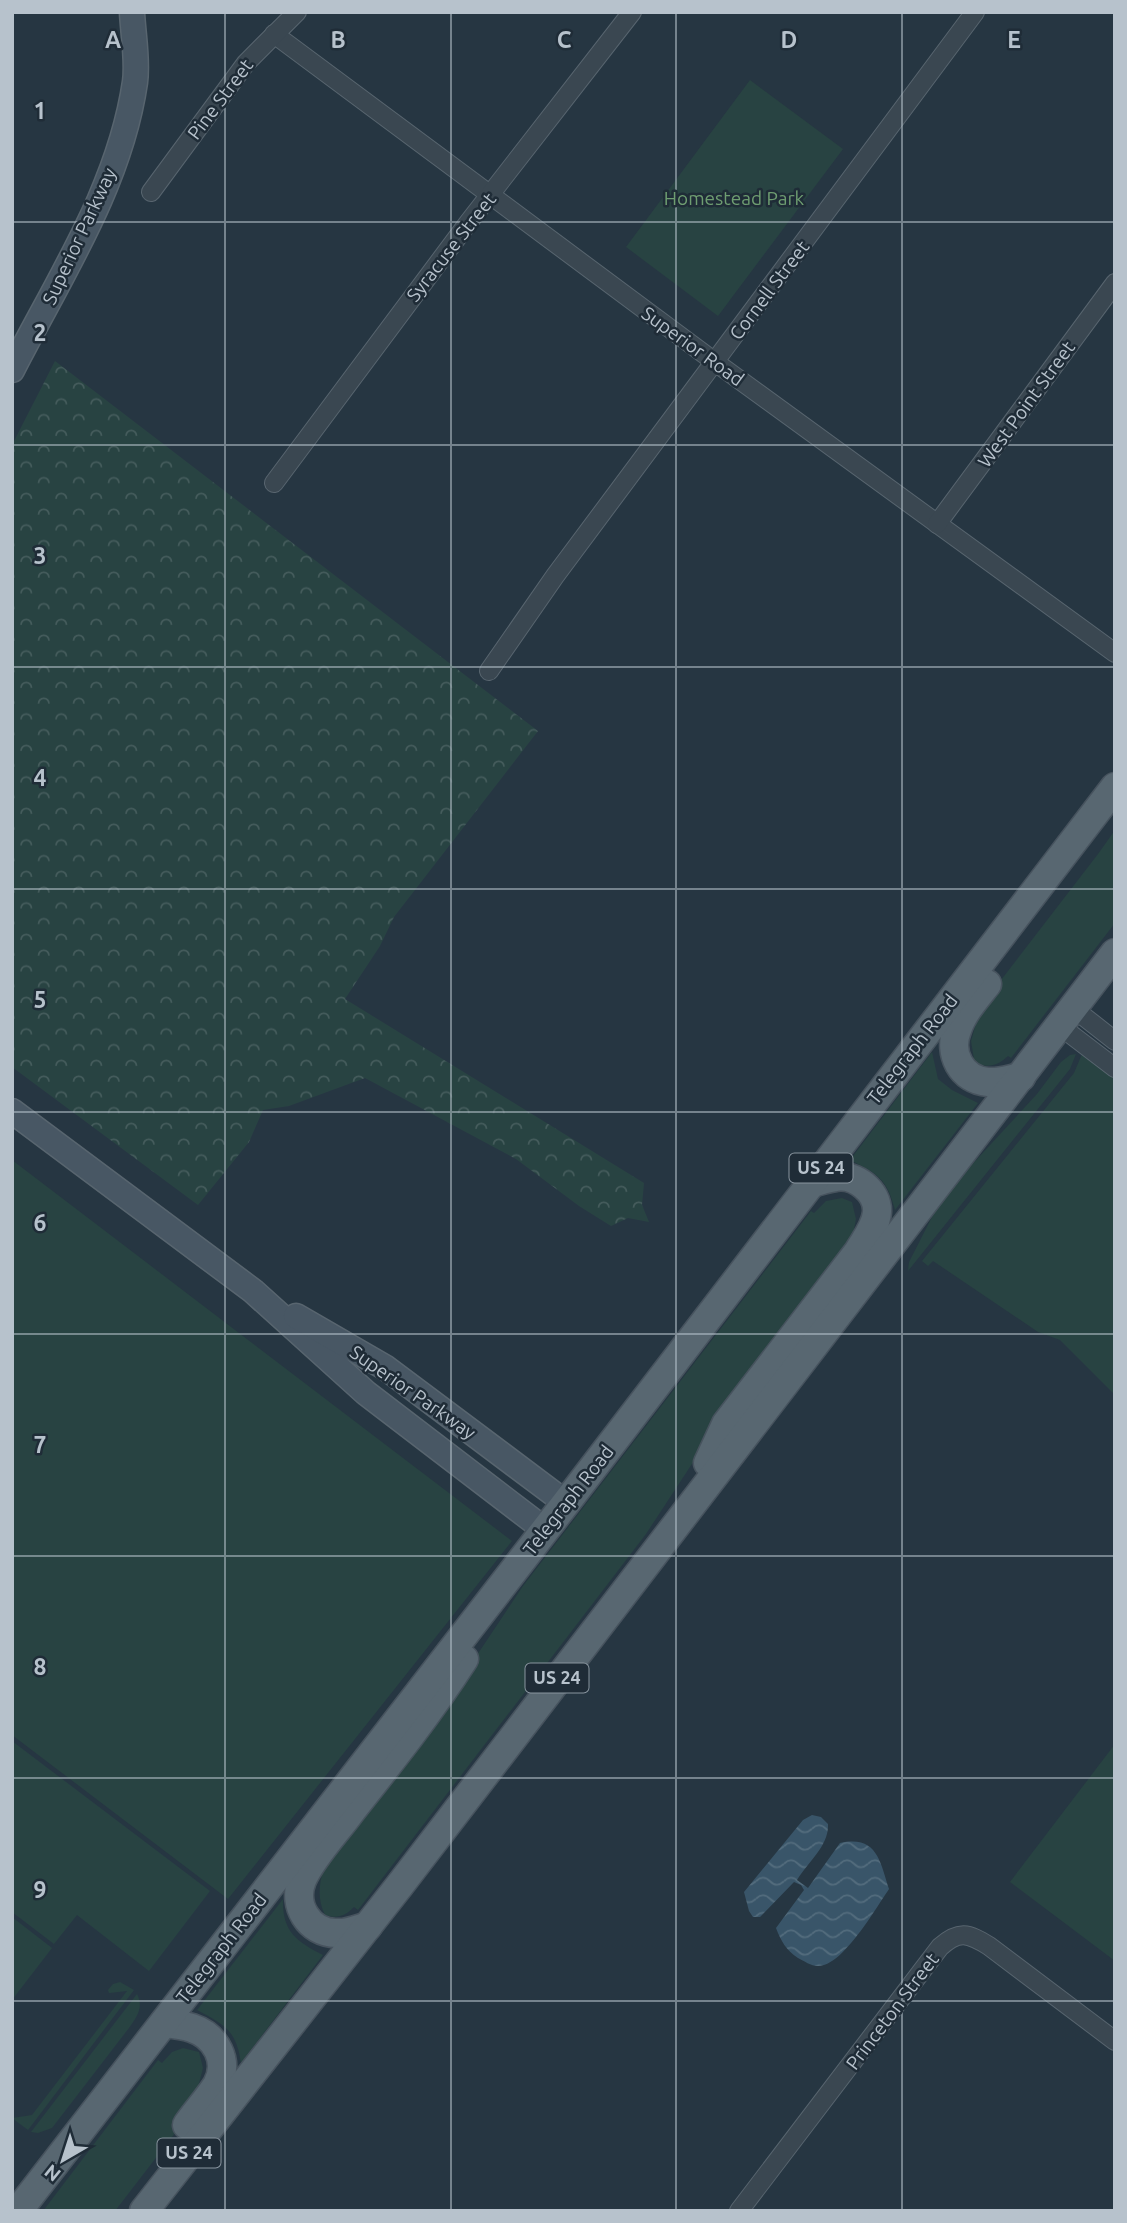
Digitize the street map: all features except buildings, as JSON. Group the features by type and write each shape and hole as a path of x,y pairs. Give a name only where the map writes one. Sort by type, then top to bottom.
{"main road":[{"name":"Superior Parkway","path":"12,370 88,225 119,150 135,80 132,12"},
{"name":"Telegraph Road","path":"18,2211 566,1503 1115,786"},
{"path":"1021,1077 988,1082 973,1078 961,1068 954,1056 953,1043 957,1029 968,1008 1077,868 1115,814"},
{"name":"US 24","path":"144,2211 368,1926 1115,953"},
{"name":"Superior Parkway","path":"12,1111 253,1291 366,1393 545,1530"},
{"path":"686,1510 726,1424 872,1230 877,1213 876,1204 862,1184 850,1177 837,1177 809,1184"},
{"name":"Superior Parkway","path":"253,1291 386,1368 566,1503"},
{"path":"368,1926 337,1934 323,1932 305,1917 299,1902 299,1889 303,1878 324,1847 441,1696 466,1657 483,1609"},
{"path":"122,2211 216,2085 222,2072 223,2060 216,2046 203,2033 190,2027 164,2023"}],"street":[{"name":"Pine Street","path":"151,192 246,63 297,12"},
{"name":"Syracuse Street","path":"274,483 468,223 632,12"},
{"name":"Cornell Street","path":"489,671 555,576 975,12"},
{"name":"Superior Road","path":"274,34 715,362 1115,653"},
{"name":"West Point Street","path":"937,524 1115,284"},
{"path":"1066,1017 1115,1041"},
{"path":"1066,1017 1115,1068"},
{"name":"Princeton Street","path":"739,2211 931,1958 951,1937 961,1934 976,1938 1115,2041"}],"green space":[{"name":"Homestead Park","path":"750,80 843,149 718,316 626,247"},
{"path":"55,361 538,731 394,917 380,946 345,999 644,1183 642,1205 649,1222 628,1218 611,1226 516,1159 365,1078 289,1106 263,1110 249,1142 198,1205 12,1067 12,445"},
{"path":"1115,830 1115,923 1011,1058 1008,1056 990,1066 977,1064 971,1041 981,1006"},
{"path":"932,1052 938,1079 952,1090 978,1103 895,1210 885,1184 868,1169 850,1160"},
{"path":"1076,1054 1070,1069 908,1271 909,1262 934,1213 967,1170 1037,1094 1061,1062"},
{"path":"1082,1054 1115,1077 1115,1395 1060,1340 1038,1332 933,1261 928,1266 922,1261 1074,1073"},
{"path":"12,1160 512,1541 228,1899 12,1735"},
{"path":"842,1198 852,1202 856,1219 852,1240 707,1441 646,1534 358,1910 354,1907 341,1916 325,1915 320,1891 324,1866 447,1700 523,1586 811,1211 814,1213 826,1201"},
{"path":"12,1741 210,1891 149,1971 77,1915 54,1944 12,1912"},
{"path":"1115,1744 1115,1961 1010,1882"},
{"path":"283,1899 285,1919 292,1934 323,1955 241,2063 236,2043 228,2030 197,2010"},
{"path":"12,1917 52,1948 12,2000"},
{"path":"120,1982 134,1990 28,2130 12,2118 32,2115 127,1991 109,1993 108,1990 113,1984"},
{"path":"137,1994 140,2008 129,2028 52,2128 38,2133 31,2132"},
{"path":"183,2048 199,2052 203,2068 192,2111 115,2211 43,2211 158,2060 162,2063 172,2052"}],"water":[{"path":"812,1815 821,1817 828,1824 827,1832 822,1847 797,1880 808,1888 840,1843 852,1842 862,1843 875,1852 889,1889 848,1947 827,1964 818,1966 805,1962 790,1952 776,1928 804,1890 801,1885 794,1882 760,1917 753,1917 749,1911 744,1892 803,1820"}]}
